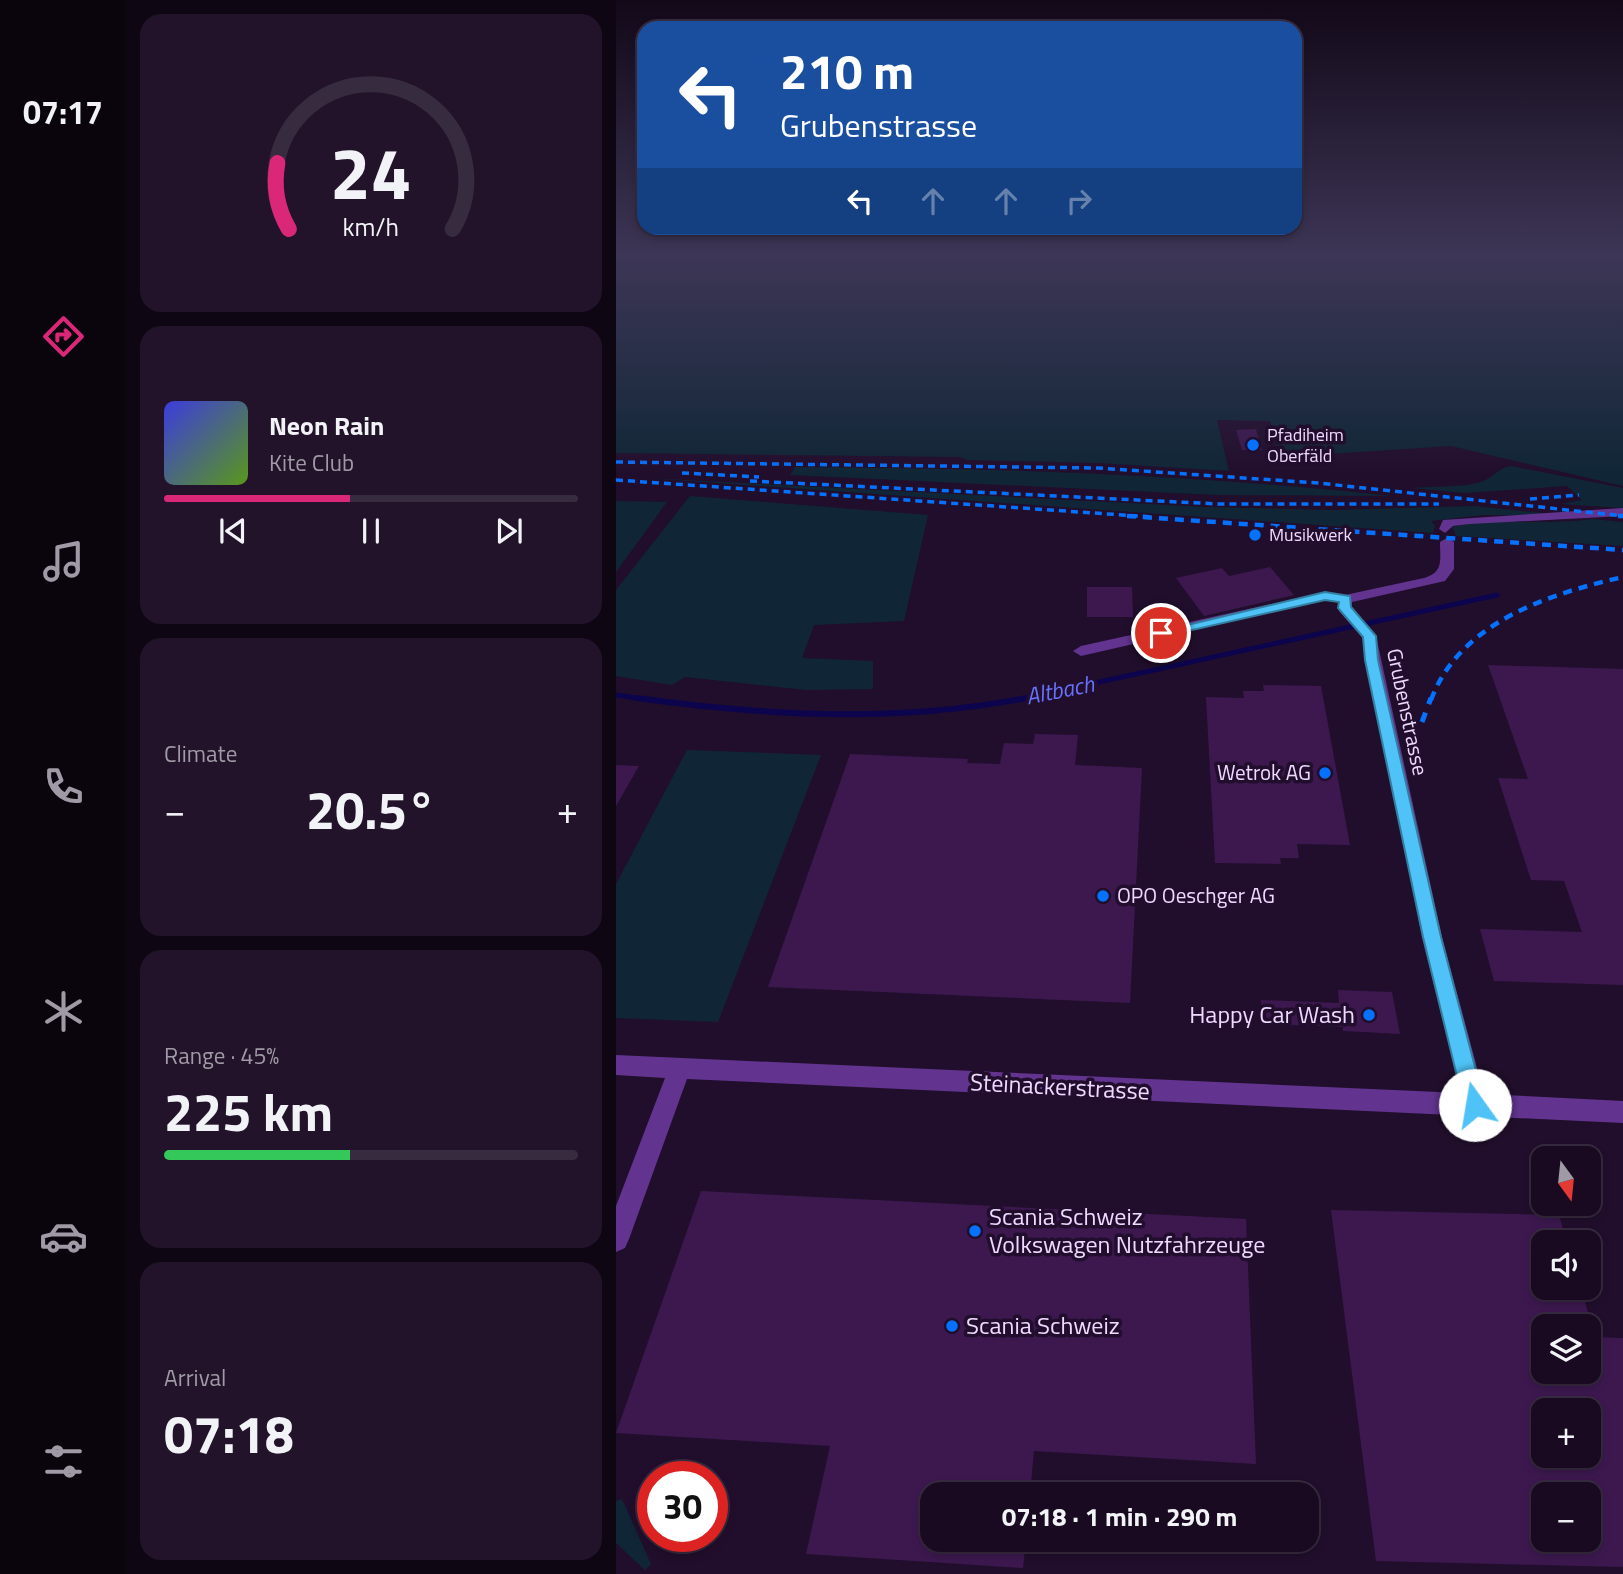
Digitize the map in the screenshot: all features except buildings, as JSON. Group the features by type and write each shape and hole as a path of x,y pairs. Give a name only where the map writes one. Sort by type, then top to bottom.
{"street":[{"path":"1081,651 1325,596 1347,606 1440,578 1449,563 1446,535 1448,523 1478,519 1563,519 1623,512"},
{"name":"Grubenstrasse","path":"1347,606 1369,636 1371,660 1432,937 1475,1105"},
{"name":"Steinackerstrasse","path":"616,1065 1623,1112"},
{"path":"616,1239 680,1067"}],"shaded area":[{"path":"616,328 1623,328 1623,486 1451,446 1281,457 1270,421 1217,420 1229,471 1098,463 967,460 961,457 616,453"},
{"path":"1511,466 1623,488 1623,508 1561,504 1582,500 1567,486 1464,493 1412,488 1473,484"},
{"path":"795,467 1167,477 1391,496 1218,495 790,475"},
{"path":"646,478 1206,507 1334,510 1475,506 1569,516 1484,515 1431,521 1435,526 1433,533"},
{"path":"690,496 928,515 904,621 814,625 802,658 873,661 873,689 806,690 685,677 672,685 616,676 616,590"},
{"path":"616,501 667,502 616,572"},
{"path":"1593,519 1623,522 1623,546 1456,536 1452,527 1487,523"},
{"path":"687,750 821,755 718,1022 616,1018 616,884"},
{"path":"622,1499 637,1533 637,1552 646,1552 651,1564 645,1570 616,1543 616,1501"}],"waterway":[{"name":"Altbach","path":"1017,700 1497,595"},
{"name":"Altbach","path":"616,695 650,700"},
{"name":"Altbach","path":"637,698 734,709 832,714 929,711 1026,698"}],"railway":[{"path":"616,462 1098,468 1318,483 1623,516 1618,516"},
{"path":"682,473 759,477"},
{"path":"616,480 1152,517"},
{"path":"750,481 1219,504 1439,504"},
{"path":"1530,499 1579,495"},
{"path":"1127,516 1623,550"},
{"path":"1431,700 1445,673 1463,650 1485,631 1537,603 1566,592 1623,577"},
{"path":"1422,722 1431,698"}],"place":[{"name":"Pfadiheim Oberfäld","path":"1253,445"},
{"name":"Musikwerk","path":"1255,535"},
{"name":"Wetrok AG","path":"1325,773"},
{"name":"OPO Oeschger AG","path":"1103,896"},
{"name":"Happy Car Wash","path":"1369,1015"},
{"name":"Scania Schweiz Volkswagen Nutzfahrzeuge","path":"975,1231"},
{"name":"Scania Schweiz","path":"952,1326"}],"route":[{"path":"1161,633 1325,596 1345,599 1345,608 1369,636 1371,660 1432,937 1475,1105"}]}
